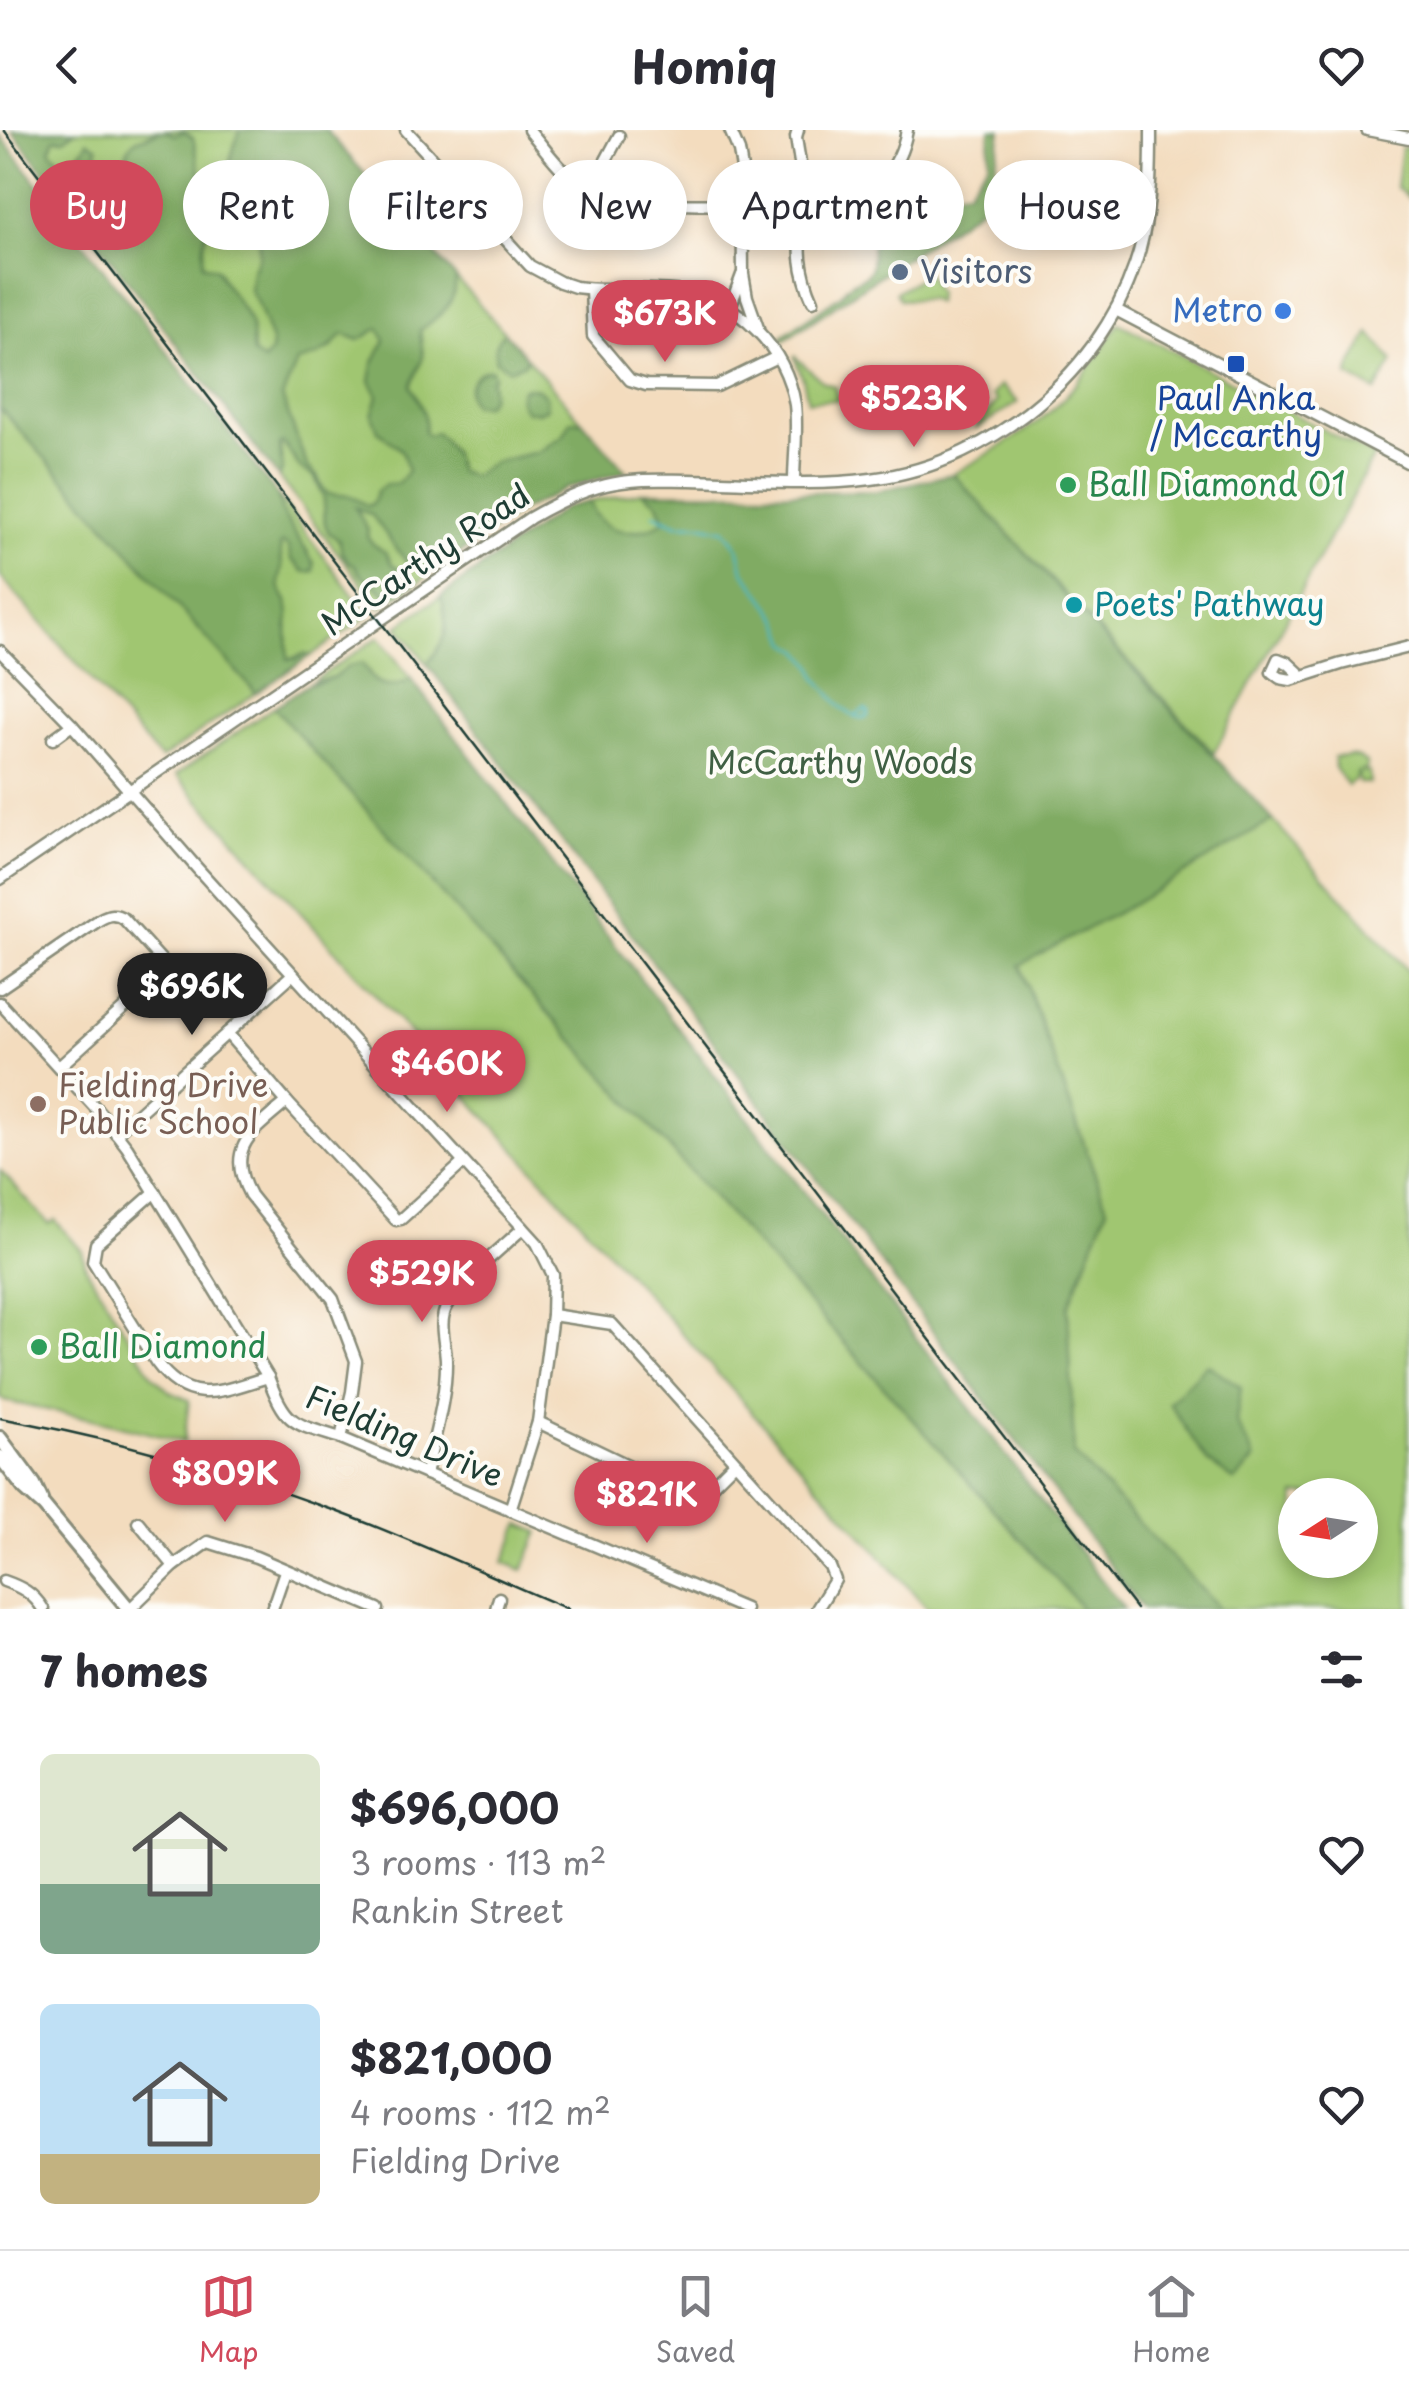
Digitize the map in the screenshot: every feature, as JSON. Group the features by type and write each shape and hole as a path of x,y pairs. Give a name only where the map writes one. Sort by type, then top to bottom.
{"main road":[{"path":"0,1438 34,1484 44,1506"},
{"path":"0,1458 130,1609"}],"street":[{"path":"406,130 530,266 560,282 591,289 684,292 730,307 760,334 788,378 794,404 794,482"},
{"path":"529,130 555,160"},
{"path":"730,130 741,160"},
{"path":"798,130 799,160"},
{"path":"896,160 907,130"},
{"name":"McCarthy Road","path":"0,879 560,500 626,481 870,479 924,468 976,446 1011,425 1080,360 1116,310 1144,236 1151,130"},
{"path":"1367,130 1409,138"},
{"path":"606,160 618,136"},
{"path":"743,250 743,274 760,334"},
{"path":"800,250 804,282 813,301"},
{"path":"730,307 743,274"},
{"path":"591,289 593,336 630,380 717,386 777,357"},
{"path":"1116,310 1409,463"},
{"path":"1302,676 1409,647"},
{"path":"0,651 72,725 538,1243 553,1275 552,1315 538,1422 510,1510"},
{"path":"53,738 72,725"},
{"path":"0,988 111,915 124,919 161,960 163,966 154,980 59,1067"},
{"path":"116,1133 293,974"},
{"name":"Fielding Drive","path":"0,1004 138,1162 268,1377 286,1416 745,1609"},
{"path":"228,1033 396,1220 463,1163"},
{"path":"287,1102 252,1133 242,1147 238,1164 250,1195 334,1299 356,1361 341,1438"},
{"path":"155,1192 96,1244 94,1261 156,1362 181,1387 197,1393 214,1393 268,1377"},
{"path":"426,1474 444,1386 442,1323 446,1308 458,1291 523,1228"},
{"path":"552,1315 612,1324 834,1574 835,1580 818,1609"},
{"path":"538,1422 690,1495 706,1491 735,1462"},
{"path":"138,1522 174,1566"},
{"path":"130,1609 174,1566 208,1542 240,1551 378,1609"},
{"path":"272,1609 284,1570"},
{"path":"4,1581 22,1587 43,1609"}],"green space":[{"path":"12,130 76,130 64,139 55,138 50,150 59,159 69,158 80,153 88,141 98,147 96,158 35,160"},
{"path":"76,130 160,130 136,140 127,160 97,160 88,142 80,153 59,160 50,150 55,138 64,139"},
{"path":"166,130 240,130 231,160 192,160"},
{"path":"240,130 326,130 352,160 349,160 349,250 431,250 456,278 446,309 420,330 423,357 411,386 424,414 424,432 436,433 445,442 458,472 473,476 494,462 538,452 563,436 571,421 582,421 626,471 567,488 524,510 430,574 425,565 406,561 372,515 355,507 373,544 409,576 406,585 415,585 390,601 342,553 339,540 325,524 324,499 315,477 300,468 283,443 279,478 104,250 163,250 163,160 125,160 132,143 138,139 163,131 174,135 184,132 193,138 198,160 183,160 183,250 203,250 203,264 217,269 251,327 253,353 263,361 272,344 250,290 259,250 329,250 329,160 232,160 234,149","holes":["379,328 385,340 373,364 370,381 378,396 372,415 378,431 402,451 408,471 397,484 386,484 377,491 368,506 323,489 307,466 282,397 297,362 323,353 343,334 359,340"]},
{"path":"990,130 1001,130 996,160 988,160"},
{"path":"0,135 30,174 30,250 89,250 278,496 282,513 314,563 314,571 304,572 291,559 288,547 280,545 280,589 289,616 288,659 310,656 256,693 0,408"},
{"path":"1401,147 1409,149 1409,198 1396,187"},
{"path":"984,168 984,205 964,219 964,191"},
{"path":"259,250 250,290 272,344 263,361 253,353 251,327 244,312 217,270 203,264 202,251"},
{"path":"871,250 918,250 783,341 782,336 867,274"},
{"path":"927,273 937,293 936,303 929,299 900,300 896,292"},
{"path":"456,278 505,333 496,345 496,361 516,365 524,364 527,358 582,421 571,421 563,436 538,452 494,462 472,477 458,472 454,453 424,432 411,386 423,357 420,330 446,309"},
{"path":"1119,323 1374,456 1214,753 953,474 1052,410 1079,380"},
{"path":"379,328 385,340 373,364 378,431 402,450 409,471 368,506 323,489 307,466 282,397 297,362 330,349 343,334"},
{"path":"505,333 527,358 524,364 509,369 496,361 496,345"},
{"path":"1370,333 1393,361 1376,391 1349,376"},
{"path":"794,356 823,382 834,386 838,400 808,401"},
{"path":"486,370 492,370 494,376 490,397 484,405 473,405 469,395 471,384"},
{"path":"1000,385 1018,402 975,430 997,401 992,395"},
{"path":"528,387 546,396 547,408 526,411 520,398"},
{"path":"0,408 256,693 161,759 0,576"},
{"path":"283,442 300,468 315,477 324,499 329,533 339,540 360,574 388,595 390,601 381,608 279,478"},
{"name":"McCarthy Woods","path":"953,474 1273,820 1133,904 1020,965 1107,1208 1068,1308 1074,1454 1220,1609 1143,1609 427,664 445,632 441,596 566,507 589,502 604,523 630,531 665,520 657,502 642,492 877,491"},
{"path":"642,492 657,502 665,521 639,531 612,528 594,514 589,502"},
{"path":"278,496 369,616 310,656 304,654 288,660 289,616 280,589 280,545 283,542 288,547 292,559 308,552 282,513"},
{"path":"354,507 372,515 406,561 425,564 430,574 415,585 406,585 408,576 373,544"},
{"path":"441,596 445,632 427,664 398,626"},
{"path":"379,637 411,679 381,684 368,670 349,666 334,677 309,684"},
{"path":"362,663 381,685 411,679 1124,1609 1083,1609 274,707 309,684"},
{"path":"274,707 1083,1609 928,1609 176,775"},
{"path":"1350,756 1366,763 1367,768 1361,771 1369,772 1370,783 1359,783 1358,771 1355,780 1347,785 1335,768 1334,757"},
{"path":"1273,820 1409,972 1409,1609 1220,1609 1074,1454 1068,1308 1107,1208 1020,965 1133,904"},
{"path":"0,1170 49,1224 55,1220 82,1251 86,1268 152,1375 170,1392 189,1400 184,1442 0,1397"},
{"path":"1207,1364 1241,1387 1236,1422 1255,1459 1235,1481 1207,1461 1169,1403"},
{"path":"520,1524 539,1532 523,1570 504,1562"}],"waterway":[{"path":"654,514 678,524 725,530 738,547 743,570 780,620 788,642 801,651 840,706 850,714 861,718 869,712 865,709 854,716"}],"railway":[{"path":"4,130 1136,1609"},
{"path":"0,1418 125,1445 290,1495 390,1532 568,1609"}],"place":[{"name":"Visitors","path":"900,272"},
{"name":"Metro","path":"1283,311"},
{"name":"Paul Anka / Mccarthy","path":"1236,364"},
{"name":"Ball Diamond 01","path":"1068,485"},
{"name":"Poets' Pathway","path":"1074,605"},
{"name":"Fielding Drive Public School","path":"38,1104"},
{"name":"Ball Diamond","path":"39,1347"}]}
